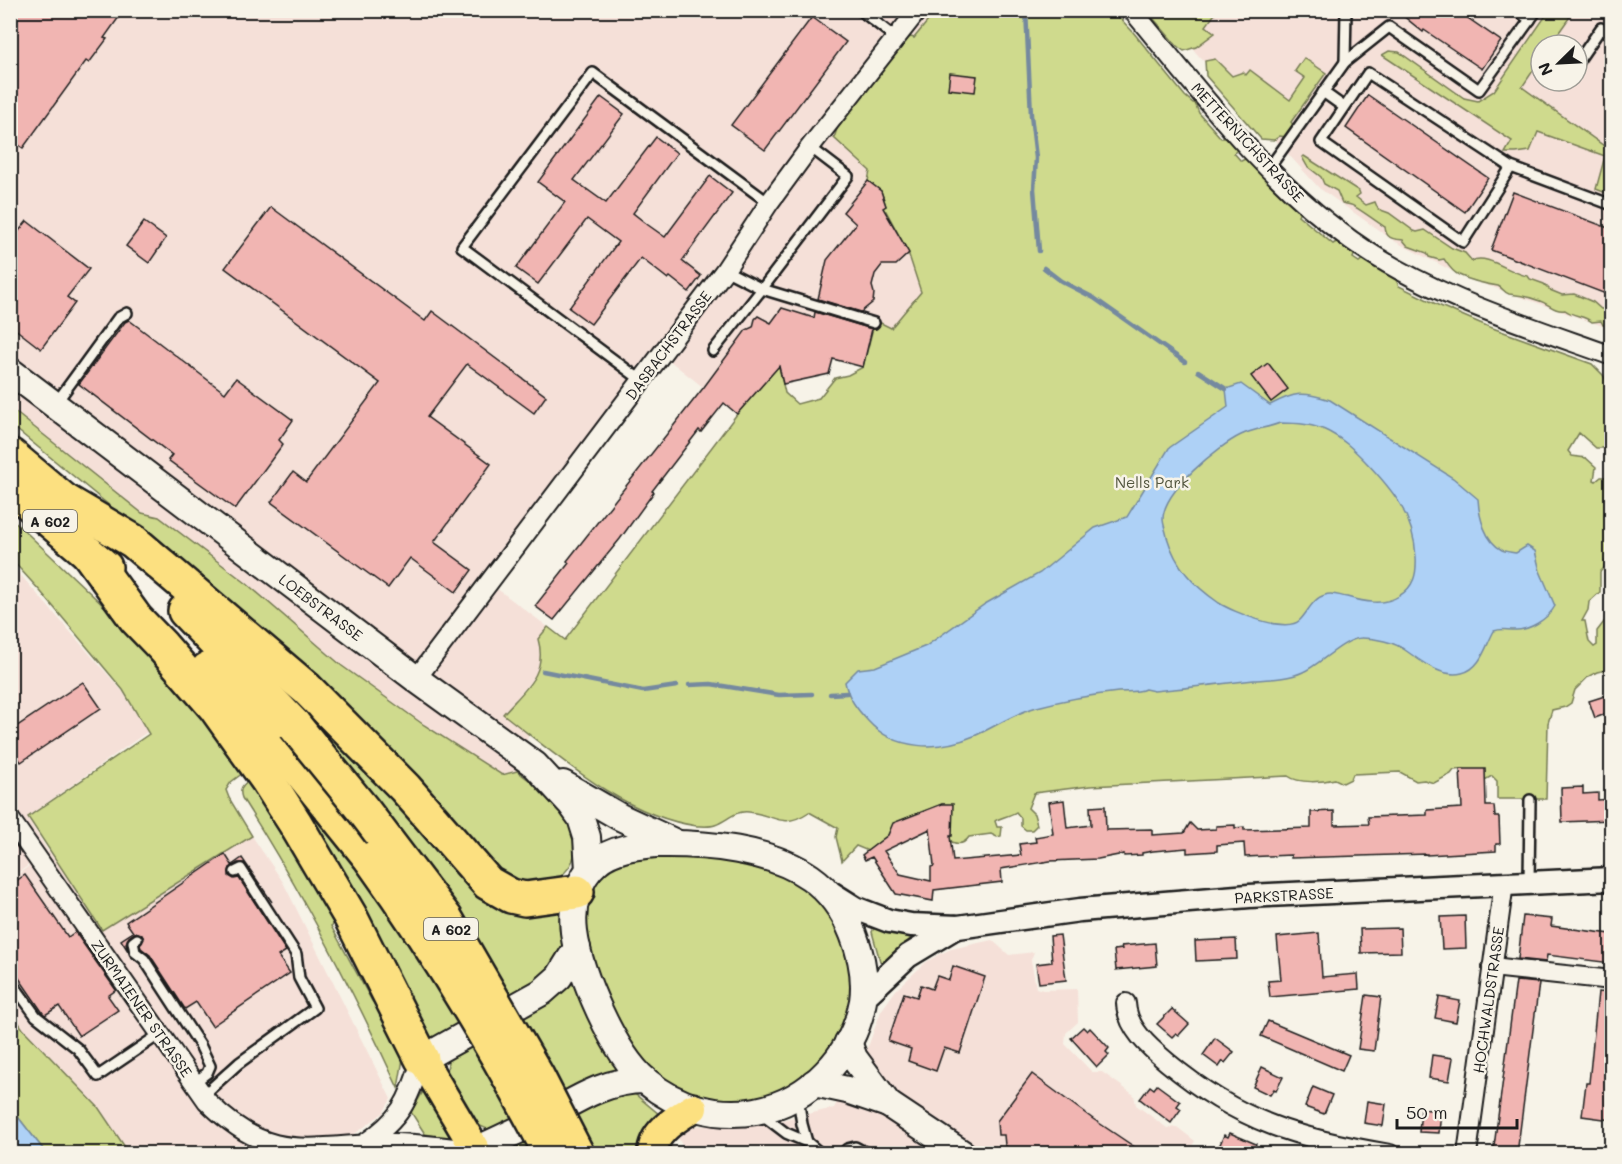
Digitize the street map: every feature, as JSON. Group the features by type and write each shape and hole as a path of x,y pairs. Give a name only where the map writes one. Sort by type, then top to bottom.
{"highway":[{"name":"A 602","path":"10,455 67,502 179,605 271,749 371,859 441,960 480,1024 551,1154"},
{"name":"A 602","path":"10,487 89,554 136,619 214,708 364,811 446,919 537,1076 578,1154"},
{"path":"67,502 133,541 326,707 405,788 488,883 510,896 525,898 583,881"},
{"path":"271,749 296,823 350,916 422,1059"}],"main road":[{"name":"LOEBSTRASSE","path":"10,371 416,680 535,765 571,804 581,818 587,837 583,881 574,902 574,931 577,948 595,999 610,1030 627,1059 645,1080 662,1093 693,1108 733,1113 755,1111 780,1104 806,1089"},
{"path":"535,765 610,812 677,844"},
{"path":"583,881 598,861 620,850 657,844 677,844 738,850 775,860 797,869 823,888 839,905 849,923 863,968 863,998 857,1022 848,1042 834,1064 806,1089"},
{"path":"577,948 559,977 542,992 422,1059 477,1152 590,1092 620,1082 645,1080"},
{"path":"848,1042 854,1058 888,1104"},
{"path":"806,1089 847,1090 888,1104 952,1150"},
{"path":"652,1154 652,1147 664,1129 693,1108"}],"street":[{"name":"DASBACHSTRASSE","path":"416,680 725,270 769,203 810,147 918,10"},
{"name":"METTERNICHSTRASSE","path":"1132,10 1203,96 1269,168 1315,213 1352,241 1432,286 1532,328 1611,356"},
{"name":"ZURMAIENER STRASSE","path":"10,819 194,1083 223,1119 254,1140 278,1149 307,1152 420,1144 477,1152"},
{"name":"PARKSTRASSE","path":"823,888 855,908 890,921 911,925 958,927 1080,910 1240,897 1611,879"},
{"name":"HOCHWALDSTRASSE","path":"1467,1154 1504,883"},
{"name":"PARKSTRASSE","path":"863,998 908,956 958,927"},
{"path":"1492,966 1611,980"},
{"path":"1126,1004 1132,1024 1153,1051 1192,1083 1224,1103 1262,1122 1300,1136 1390,1154"},
{"name":"ZURMAIENER STRASSE","path":"361,1149 386,1129 401,1110 408,1099 422,1059"}],"lane":[{"path":"860,10 896,38"},
{"path":"1345,62 1346,10"},
{"path":"1517,10 1530,20"},
{"path":"1269,168 1345,62 1389,27 1479,90 1537,10"},
{"path":"1589,45 1600,28 1611,36"},
{"path":"641,380 462,247 593,73 769,203"},
{"path":"1511,167 1463,242 1321,142 1368,73 1511,167 1611,205"},
{"path":"1323,92 1344,107"},
{"path":"713,351 848,176 810,147"},
{"path":"725,270 762,289 874,323"},
{"path":"55,405 118,318 127,313"},
{"path":"1529,882 1530,800"},
{"path":"207,1101 209,1090 239,1063 315,1008 299,978 296,954 241,869 235,872"},
{"path":"137,939 133,942 135,952 144,958 200,1045 210,1066 207,1073 194,1083"},
{"path":"10,980 36,1016 78,1049 98,1076 160,1034"},
{"path":"806,1089 801,1118 807,1142"},
{"path":"755,1111 769,1118 786,1133 807,1142 821,1154"},
{"path":"843,1154 847,1149 855,1146 868,1154"}],"shaded area":[{"path":"10,11 936,11 844,124 844,146 870,171 868,181 881,191 886,206 885,211 908,252 921,292 891,328 875,320 863,367 833,359 829,374 783,384 779,367 737,414 670,361 496,588 548,627 538,639 541,660 538,672 504,714 529,734 517,771 502,775 424,725 342,666 246,583 159,517 142,513 11,408"},
{"path":"1158,11 1611,11 1611,329 1464,277 1394,241 1319,188"},
{"path":"10,563 123,692 147,732 27,817 48,851 11,878"},
{"path":"252,836 283,882 391,1099 383,1113 329,1153 129,1153 98,1107 23,1029 11,1010 10,880 50,851 102,930"},
{"path":"992,940 1009,955 1034,952 1031,960 1036,988 1043,990 1077,989 1078,1022 1066,1033 1065,1044 1092,1072 1102,1072 1134,1095 1136,1105 1167,1128 1177,1127 1195,1141 1187,1154 686,1154 678,1137 679,1132 691,1126 773,1122 834,1108 869,1044 881,1011 896,990 925,963 938,955 951,949"}],"green space":[{"name":"Nells Park","path":"936,11 1113,11 1185,96 1195,103 1199,113 1221,138 1228,138 1239,148 1234,153 1241,161 1247,158 1302,207 1298,215 1333,244 1338,241 1355,253 1353,258 1359,262 1364,258 1395,278 1399,286 1438,305 1487,326 1592,364 1603,375 1612,391 1611,442 1604,448 1596,448 1579,433 1568,451 1572,456 1586,458 1596,467 1594,480 1606,477 1609,481 1608,499 1612,501 1611,558 1605,561 1604,568 1600,572 1600,592 1589,602 1588,610 1582,621 1585,621 1589,642 1594,647 1597,645 1597,631 1604,622 1611,621 1611,669 1589,676 1575,690 1571,703 1552,710 1548,723 1546,799 1497,799 1497,781 1492,776 1483,781 1464,769 1454,770 1434,783 1424,780 1416,781 1400,772 1353,774 1351,779 1343,783 1335,779 1305,781 1288,776 1090,786 1034,793 1028,808 1034,814 1037,825 1032,830 1026,830 1021,826 1021,818 1016,812 995,821 997,827 1002,827 1001,836 991,834 969,837 959,843 952,842 949,838 949,805 942,804 894,823 888,835 868,851 856,846 842,861 836,837 838,828 809,812 785,821 744,812 735,814 715,825 697,826 670,820 644,810 594,783 503,714 526,689 537,672 540,662 538,639 548,627 565,640 737,414 779,366 785,393 797,404 819,398 835,378 848,375 863,367 875,320 891,328 921,292 908,252 886,211 881,214 880,209 886,206 881,191 868,181 870,171 834,138 840,120 865,92 898,41 914,38"},
{"path":"1147,11 1217,11 1206,26 1215,33 1196,47 1184,51"},
{"path":"1549,11 1574,11 1558,33 1534,33"},
{"path":"1529,40 1529,77 1522,87 1611,151 1611,195 1596,189 1605,156 1538,132 1530,151 1505,153 1512,141 1382,55 1389,51 1399,52 1464,98 1478,101 1494,91"},
{"path":"1304,58 1326,73 1291,122 1294,126 1286,137 1280,136 1274,140 1261,139 1206,76 1205,61 1215,59 1232,76 1243,72 1246,75 1250,70 1290,100 1305,78 1295,71"},
{"path":"1304,156 1359,191 1360,194 1356,197 1366,205 1375,202 1378,209 1389,213 1414,231 1425,230 1452,248 1465,253 1472,261 1485,259 1528,276 1562,295 1574,294 1593,302 1601,309 1611,309 1611,328 1609,325 1603,325 1601,321 1592,322 1565,310 1555,309 1543,302 1507,293 1498,286 1464,277 1452,270 1444,259 1429,257 1427,253 1408,246 1403,240 1391,238 1385,227 1353,206 1342,203 1337,191 1324,184 1321,177 1307,166 1302,157"},
{"path":"10,408 142,513 159,517 246,583 342,666 424,725 502,775 517,771 550,797 567,814 574,832 573,859 568,869 556,880 537,889 506,878 177,561 11,425"},
{"path":"10,517 129,630 247,770 231,782 226,790 252,836 102,930 28,817 149,734 123,690 11,559"},
{"path":"320,717 534,913 558,912 561,914 562,950 548,977 429,1044 272,763"},
{"path":"252,778 322,894 335,923 331,926 372,1001 388,1021 401,1046 403,1059 398,1088 325,941 242,798 241,788"},
{"path":"650,854 729,857 795,879 823,902 849,951 853,968 852,1001 836,1043 800,1082 768,1097 724,1103 688,1093 654,1074 631,1048 597,979 582,919 588,888 606,867"},
{"path":"877,922 912,935 885,965 880,961 872,932"},
{"path":"572,977 593,1026 619,1073 492,1131 473,1123 447,1076 448,1060 453,1054"},
{"path":"10,1010 23,1029 98,1107 129,1153 46,1153 11,1108"},
{"path":"425,1088 457,1140 425,1134 411,1112"},
{"path":"625,1090 636,1095 660,1115 641,1153 495,1154 507,1145"}],"water":[{"path":"1241,384 1270,405 1286,397 1299,394 1330,400 1453,478 1478,499 1484,528 1496,546 1503,551 1516,553 1527,546 1535,551 1540,571 1555,606 1552,611 1538,623 1526,628 1494,631 1478,662 1469,671 1462,673 1439,671 1395,645 1362,638 1348,642 1310,669 1291,676 1154,691 1145,689 1067,700 1012,716 974,736 946,744 932,746 904,743 879,731 868,721 848,693 845,682 858,669 875,667 926,646 985,604 1040,573 1095,528 1127,517 1169,448 1228,407 1226,389","holes":["1280,423 1317,427 1339,438 1352,448 1392,492 1411,528 1416,563 1411,584 1399,596 1387,601 1374,602 1328,594 1317,599 1300,620 1293,624 1283,625 1247,616 1219,603 1193,582 1181,566 1171,548 1163,521 1165,508 1172,496 1193,471 1219,449 1241,435"]},
{"path":"11,1108 46,1153 11,1153"}],"building":[{"path":"10,10 124,10 104,38 107,39 89,63 86,61 23,148 10,139"},
{"path":"1396,10 1456,10 1501,41 1482,69 1424,30 1423,32"},
{"path":"812,17 846,42 765,150 731,125"},
{"path":"950,73 977,76 975,92 948,89"},
{"path":"1368,95 1488,178 1465,212 1346,128"},
{"path":"601,97 624,114 574,180 606,203 656,137 677,153 633,213 648,225 665,237 710,176 732,193 682,261 701,276 689,292 641,258 591,324 569,308 618,242 587,219 538,284 516,268 565,202 538,182"},
{"path":"868,181 881,191 886,206 883,208 909,253 896,265 882,265 875,274 872,286 873,302 861,312 818,299 827,260 856,224 843,212"},
{"path":"1513,192 1611,229 1611,296 1491,250"},
{"path":"271,207 425,321 432,311 546,396 534,413 467,364 427,417 491,464 434,542 472,570 456,592 410,558 388,588 271,502 293,472 306,482 380,383 225,268"},
{"path":"27,221 89,269 67,297 75,303 41,349 10,325 10,242"},
{"path":"144,222 166,238 149,263 126,246"},
{"path":"782,308 814,318 815,312 872,329 863,367 833,359 829,374 783,384 779,366 737,414 724,403 701,432 699,430 652,491 654,492 620,539 554,620 535,606 569,563 567,561 746,330 753,327 755,319 758,316 771,323"},
{"path":"129,320 225,393 236,378 293,420 279,440 283,444 235,509 168,460 172,455 79,384 125,322"},
{"path":"1268,363 1288,389 1271,402 1251,376"},
{"path":"83,682 101,708 21,762 10,746 10,731"},
{"path":"1611,694 1611,712 1595,718 1589,701"},
{"path":"1460,769 1485,769 1486,806 1494,806 1495,817 1499,817 1500,844 1496,844 1496,851 1291,858 1291,855 1245,857 1244,843 1217,845 1217,851 1187,853 1187,848 1153,851 1142,853 1142,855 1124,856 1124,854 1098,859 1050,861 1001,869 1002,882 934,890 933,901 896,894 872,857 865,860 862,855 888,835 893,823 942,804 953,804 952,836 950,836 953,861 1021,855 1019,844 1036,842 1035,837 1053,834 1049,802 1064,800 1067,828 1091,825 1090,807 1105,806 1106,830 1152,829 1152,835 1184,833 1190,823 1197,830 1235,825 1235,828 1244,827 1244,830 1311,828 1311,812 1334,811 1334,825 1369,824 1368,817 1427,815 1427,810 1462,808","holes":["930,829 934,866 931,867 931,881 900,874 884,851"]},
{"path":"1583,787 1583,794 1598,793 1598,800 1611,799 1611,820 1562,822 1561,788"},
{"path":"225,854 232,865 242,858 272,902 245,863 238,863 230,868 229,876 234,879 239,878 286,951 278,956 290,973 212,1026 196,1002 185,1009 150,955 141,948 140,945 144,939 142,935 136,932 129,937 126,943 128,951 121,940 133,932 126,922"},
{"path":"25,875 68,937 75,932 116,990 108,996 118,1010 79,1036 59,1006 45,1015 43,1013 10,965 10,885"},
{"path":"1465,916 1466,948 1442,949 1440,917"},
{"path":"1523,916 1552,919 1551,926 1611,934 1611,963 1547,955 1546,962 1518,959"},
{"path":"1400,928 1401,952 1361,953 1360,929"},
{"path":"1319,933 1322,977 1358,974 1359,989 1270,997 1268,981 1281,980 1277,937"},
{"path":"1060,935 1066,980 1039,983 1036,964 1052,962 1050,936"},
{"path":"1236,939 1237,959 1196,961 1195,941"},
{"path":"1155,943 1157,966 1116,970 1114,950 1122,949 1121,946"},
{"path":"953,966 985,977 960,1053 944,1048 936,1071 908,1061 911,1049 888,1041 904,993 917,997 921,985 932,989 937,976 949,980"},
{"path":"1516,981 1539,983 1517,1154 1493,1154"},
{"path":"1598,992 1611,993 1611,1120 1582,1116 1586,1083 1589,1083"},
{"path":"1366,995 1381,997 1374,1051 1358,1049"},
{"path":"1439,997 1460,1001 1456,1022 1435,1018"},
{"path":"1172,1009 1189,1024 1179,1035 1176,1033 1172,1037 1157,1024"},
{"path":"1268,1021 1349,1055 1342,1071 1261,1036"},
{"path":"1083,1027 1087,1031 1090,1028 1109,1048 1106,1052 1109,1055 1097,1067 1071,1038"},
{"path":"1215,1038 1234,1052 1219,1067 1203,1055"},
{"path":"1432,1055 1453,1058 1449,1081 1429,1078"},
{"path":"1262,1067 1283,1077 1276,1091 1274,1089 1270,1095 1253,1087"},
{"path":"1032,1074 1145,1154 1017,1154 1005,1145 1004,1135 998,1135 997,1121"},
{"path":"1157,1085 1180,1102 1177,1106 1181,1109 1171,1123 1140,1099 1150,1086 1154,1089"},
{"path":"1313,1087 1332,1095 1324,1114 1305,1107"},
{"path":"1367,1101 1386,1104 1383,1126 1364,1123"},
{"path":"1421,1109 1441,1111 1439,1133 1419,1132"},
{"path":"1230,1133 1256,1144 1252,1154 1216,1154 1224,1135 1228,1137"}],"waterway":[{"path":"1026,10 1031,115 1036,158 1034,189 1039,251"},
{"path":"1044,268 1061,281 1094,298 1185,362"},
{"path":"1198,371 1226,389"},
{"path":"543,671 643,691 677,686"},
{"path":"689,685 711,684 779,695 812,694"},
{"path":"830,694 847,693"}]}
